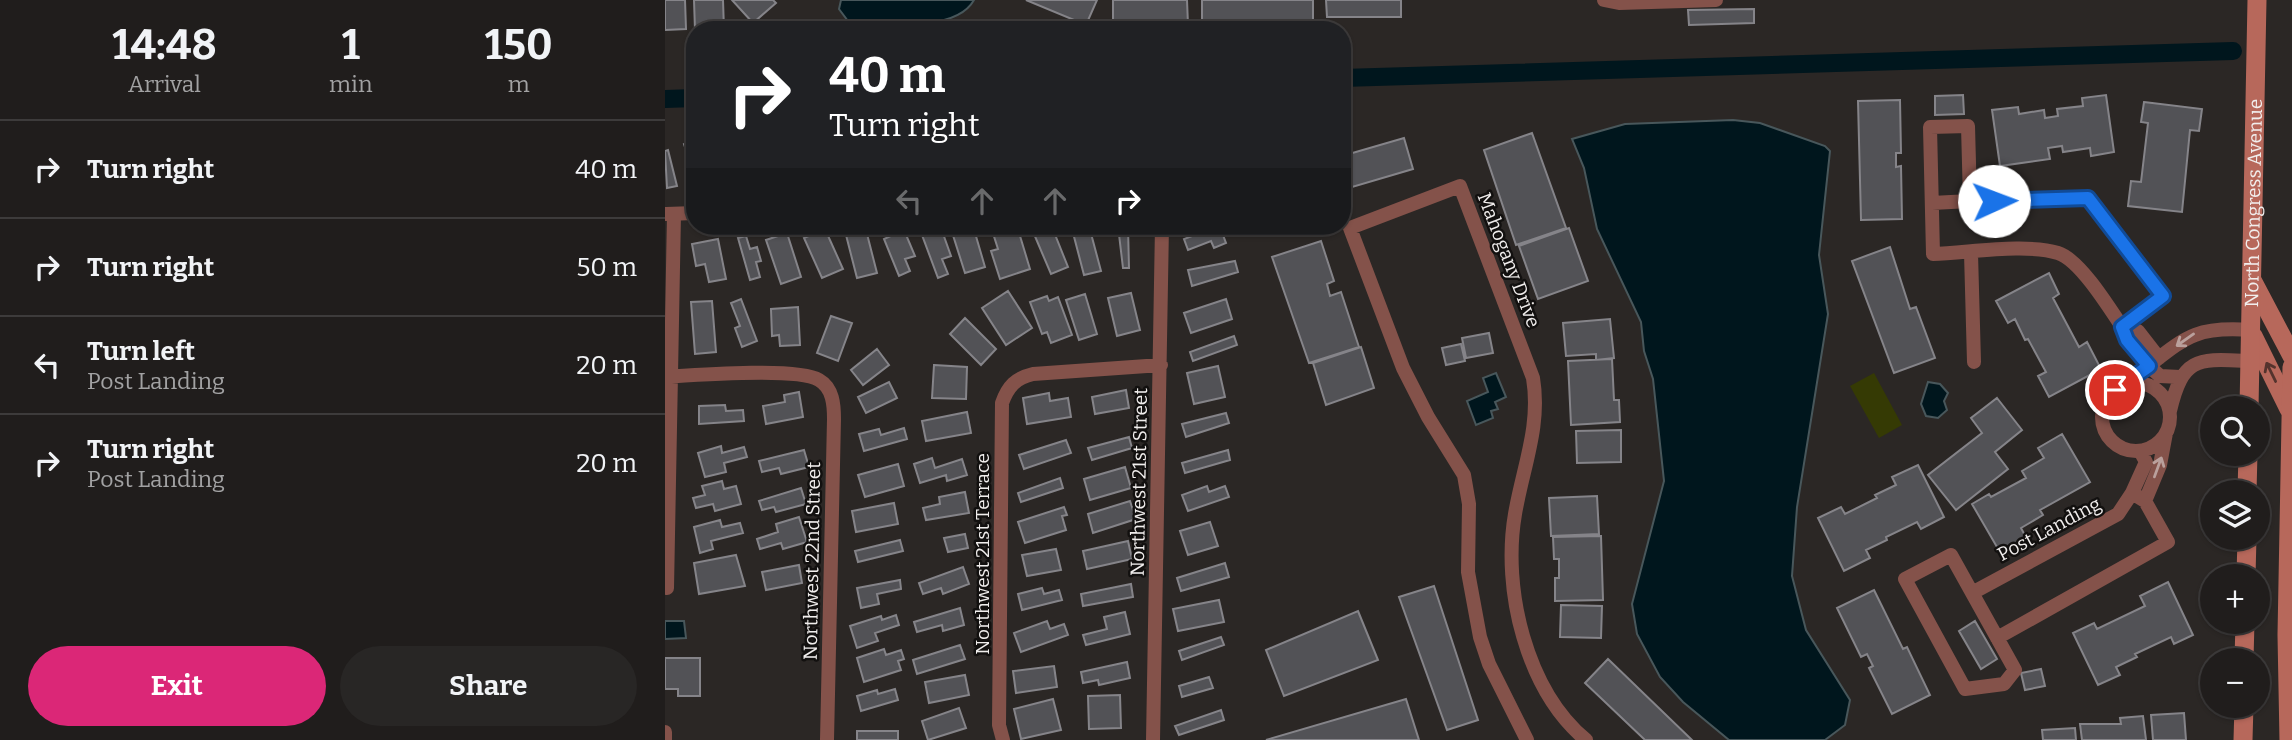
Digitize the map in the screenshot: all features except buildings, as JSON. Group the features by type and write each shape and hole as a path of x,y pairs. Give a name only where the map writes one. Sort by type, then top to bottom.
{"main road":[{"name":"North Congress Avenue","path":"2249,396 2257,0"},
{"path":"2251,278 2292,356"},
{"path":"2250,330 2291,413"},
{"path":"2289,740 2292,367"},
{"path":"2243,740 2244,718"}],"street":[{"path":"1604,0 1619,3 1716,0"},
{"path":"1970,201 1968,126 1930,127 1933,254 2024,250 2058,253 2077,266 2122,327 2138,331 2160,376 2180,377 2206,359 2250,361"},
{"name":"Mahogany Drive","path":"1351,228 1460,186 1533,378 1537,400 1532,445 1524,468 1511,543 1515,599 1533,662 1549,694 1573,729 1586,740"},
{"path":"1932,203 2088,198 2163,296 2122,327"},
{"path":"667,588 669,214"},
{"name":"Mahogany Drive","path":"1351,231 1403,368 1428,417 1464,475 1469,504 1468,572 1480,637 1489,664 1527,740"},
{"name":"Northwest 21st Street","path":"1153,740 1163,235"},
{"path":"1971,253 1974,362"},
{"path":"2166,433 2151,447 2140,451 2118,446 2104,430 2103,408 2107,398 2193,333 2202,330 2250,330"},
{"name":"Northwest 21st Terrace","path":"1003,740 999,725 1002,403 1013,383 1022,377 1161,365"},
{"name":"Northwest 22nd Street","path":"669,377 798,374 811,376 826,385 834,405 827,740"},
{"path":"2145,501 2160,465 2170,411 2180,377"},
{"path":"2123,385 2136,383 2154,388 2166,401 2170,411"},
{"name":"Post Landing","path":"1972,593 2118,514 2132,493 2145,462 2140,451"},
{"path":"1997,638 2168,542 2145,501 2132,493"},
{"path":"1951,555 1997,638 2015,670 2004,684 1965,689 1905,579 1951,555"},
{"path":"665,732 665,740"}],"green space":[{"path":"1874,373 1902,425 1879,438 1850,386"}],"water":[{"path":"841,0 974,0 965,11 939,21 848,21 839,9"},
{"path":"1733,120 1760,123 1825,146 1830,151 1819,255 1828,314 1797,507 1792,576 1806,630 1850,700 1845,725 1825,740 1729,740 1683,702 1660,677 1637,634 1632,604 1664,481 1653,379 1644,351 1641,322 1597,229 1584,168 1572,139 1625,124"},
{"path":"1496,373 1506,397 1495,402 1498,409 1491,411 1493,418 1476,425 1467,401 1488,392 1483,378"},
{"path":"1928,382 1940,384 1948,393 1944,401 1947,410 1938,418 1926,416 1921,404"},
{"path":"665,621 684,621 686,638 665,639"}],"waterway":[{"path":"1351,78 2233,51"},
{"path":"665,99 686,98"}],"route":[{"path":"1994,201 2088,198 2163,296 2122,327 2127,340 2149,366 2115,390"}]}
